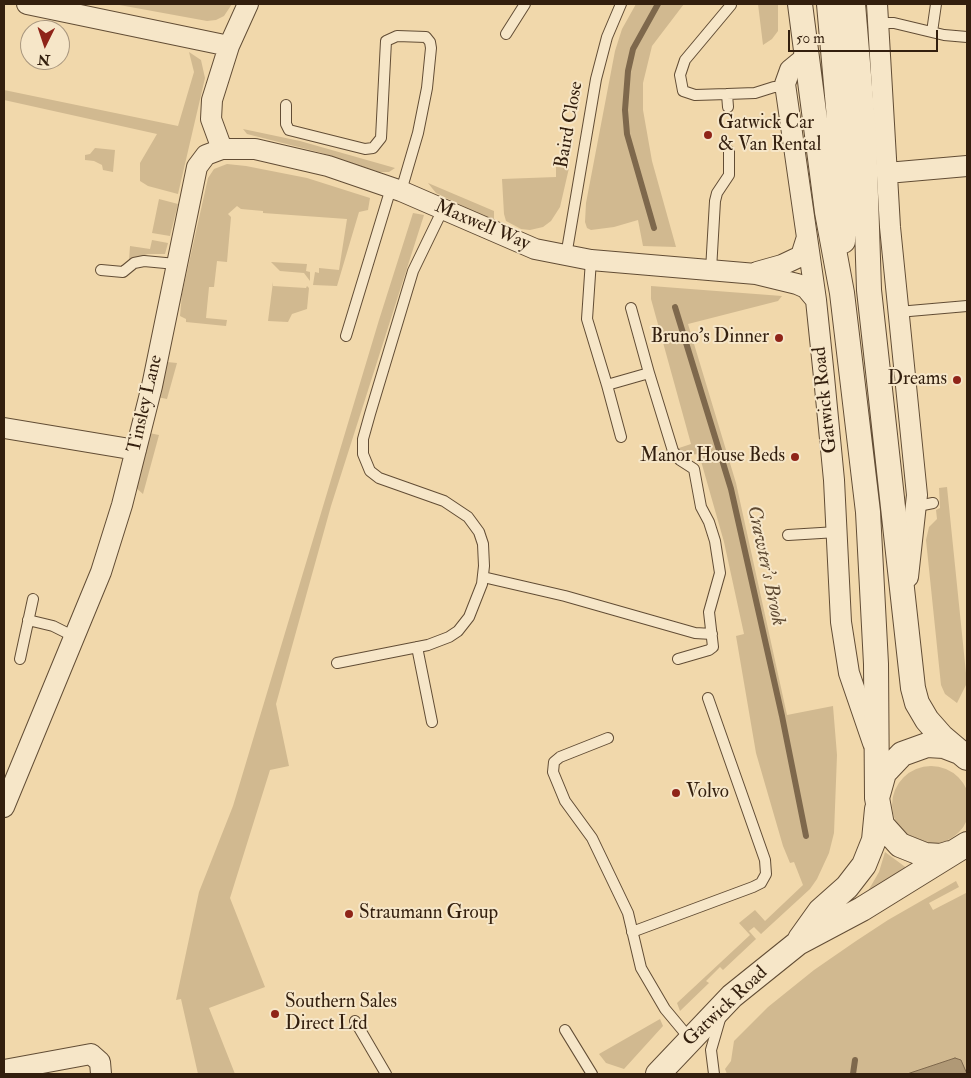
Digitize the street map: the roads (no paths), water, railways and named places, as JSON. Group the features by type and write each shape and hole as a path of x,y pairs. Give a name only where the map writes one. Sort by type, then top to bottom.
{"street":[{"path":"28,4 83,10 229,46"},
{"path":"222,149 211,119 210,110 213,93 229,46 248,4"},
{"name":"Gatwick Road","path":"798,943 820,911 847,887 864,865 874,840 877,802 876,652 868,512 842,293 827,212 800,4"},
{"path":"829,4 844,186 842,293"},
{"path":"853,4 864,134 869,290 912,680 917,702 934,728 967,758"},
{"path":"877,4 880,24 887,173 898,312 925,505 908,569 909,640"},
{"path":"786,87 786,78 790,70 807,56"},
{"name":"Gatwick Road","path":"786,87 816,300 834,480 841,622 848,672 876,750"},
{"name":"Maxwell Way","path":"222,149 255,149 311,161 396,190 525,245 566,256 590,260 750,273 806,288 816,300"},
{"name":"Tinsley Lane","path":"6,794 102,572 152,386 176,264 199,163 206,155 222,149"},
{"path":"887,173 967,166"},
{"path":"844,186 869,290"},
{"name":"Maxwell Way","path":"750,273 782,265 799,257 804,250 807,237"},
{"path":"4,428 136,450"},
{"path":"964,846 938,856 925,856 908,850 887,832 879,816 877,802 880,780 889,765 910,750 935,745 954,750 967,758"},
{"name":"Gatwick Road","path":"658,1074 732,996 798,943 862,908 964,846"},
{"path":"4,1070 91,1054 100,1062 102,1074"}],"lane":[{"path":"506,34 525,4"},
{"name":"Baird Close","path":"566,256 597,73 607,37 621,4"},
{"path":"932,32 936,4"},
{"path":"731,5 687,57 681,71 681,89 688,94 727,94 755,93 774,87 786,87"},
{"path":"880,24 894,24 967,37"},
{"path":"286,104 286,124 289,130 360,148 373,148 381,138 386,41 397,36 426,37 429,40 431,48 425,102 346,336"},
{"path":"727,94 728,107"},
{"path":"711,270 715,201 728,175 729,151"},
{"path":"337,663 443,640 462,627 473,609 483,576 483,544 479,532 468,517 444,501 379,478 370,470 363,454 363,439 413,272 443,210"},
{"path":"102,270 123,272 134,263 153,260 176,264"},
{"path":"590,260 587,315 621,437"},
{"path":"898,312 967,306"},
{"path":"631,308 672,448 680,460 694,469 701,507 713,534 720,573 709,608 714,645 711,650 678,659"},
{"path":"606,385 649,373"},
{"path":"788,535 837,532"},
{"path":"483,576 565,596 695,633 712,634"},
{"path":"20,659 33,599"},
{"path":"28,620 53,626 75,637"},
{"path":"417,647 432,722"},
{"path":"632,932 753,887 760,883 766,874 765,860 708,698"},
{"path":"608,738 560,757 554,762 552,770 565,801 592,838 628,913 637,960 643,973 665,1009 690,1039"},
{"path":"714,1074 712,1050 715,1033 732,996"},
{"path":"355,1021 386,1074"},
{"path":"565,1030 592,1074"}],"waterway":[{"name":"Crawter's Brook","path":"654,228 627,134 625,110 628,71 633,49 658,4"},
{"name":"Crawter's Brook","path":"675,307 731,489 782,716 806,836"},
{"name":"Crawter's Brook","path":"853,1074 855,1060"}],"place":[{"name":"Gatwick Car & Van Rental","path":"708,135"},
{"name":"Bruno's Dinner","path":"779,338"},
{"name":"Dreams","path":"957,380"},
{"name":"Manor House Beds","path":"795,457"},
{"name":"Volvo","path":"676,793"},
{"name":"Straumann Group","path":"349,914"},
{"name":"Southern Sales Direct Ltd","path":"275,1014"}]}
